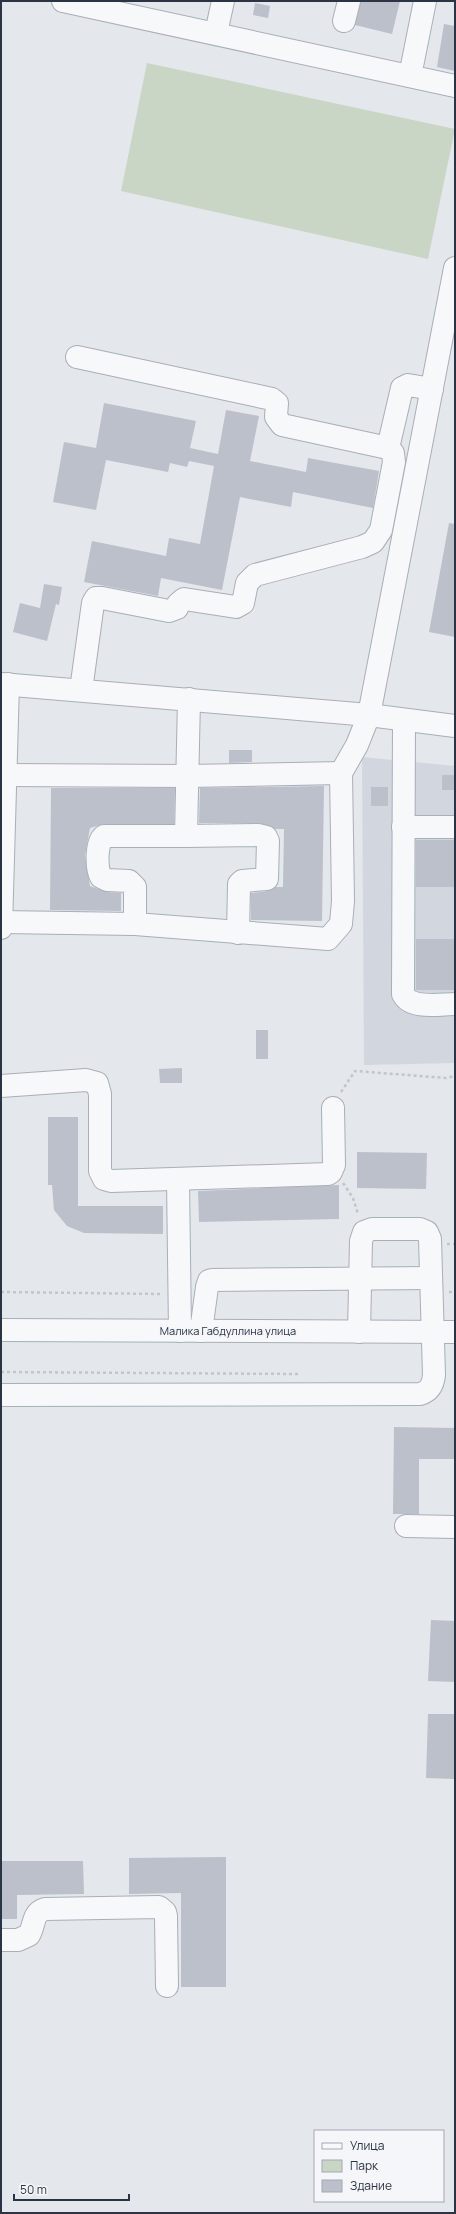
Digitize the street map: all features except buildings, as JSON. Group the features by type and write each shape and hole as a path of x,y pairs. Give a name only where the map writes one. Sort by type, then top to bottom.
{"street":[{"path":"63,1 134,8 216,33 455,86"},
{"path":"216,33 223,1"},
{"path":"410,76 426,1"},
{"path":"1,922 135,924 328,939 341,924 344,901 341,773 357,745 369,715 432,389 446,362 455,268"},
{"path":"77,357 272,399 277,403 276,417 282,425 388,448 393,453 394,462 381,530 373,542 362,547 255,574 247,583 243,603 236,607 184,599 178,604 177,608 169,611 96,598 93,603 81,690"},
{"path":"388,448 402,388 408,385 432,389"},
{"path":"373,542 401,548"},
{"path":"1,928 4,684 369,715 455,726"},
{"path":"186,836 188,699"},
{"path":"404,720 403,994 406,1000 413,1003 455,1004"},
{"path":"4,761 187,776 341,773"},
{"path":"403,827 455,827"},
{"path":"135,924 135,887 129,881 107,880 101,877 98,871 100,841 104,836 258,835 266,838 268,841 268,879 242,881 239,884 238,933"},
{"path":"1,1086 86,1080 97,1083 100,1094 100,1171 104,1179 111,1181 178,1180 324,1174 331,1172 333,1169 333,1108"},
{"path":"178,1180 191,1331"},
{"path":"1,1395 420,1394 427,1392 433,1382 430,1239 427,1232 420,1229 388,1229 364,1232 361,1241 359,1332"},
{"path":"191,1331 209,1281 431,1278"},
{"name":"Малика Габдуллина улица","path":"1,1330 455,1332"},
{"path":"406,1526 455,1527"},
{"path":"1,1940 18,1940 29,1935 36,1914 39,1910 159,1907 165,1912 166,1916 167,1986"}],"path":[{"path":"333,1108 355,1071 446,1078 455,1076"},
{"path":"333,1169 353,1198 364,1232"},
{"path":"1,1372 308,1374"}],"shaded area":[{"path":"362,757 455,766 455,1063 364,1065"}],"green space":[{"path":"147,63 455,129 428,259 121,191"}]}
